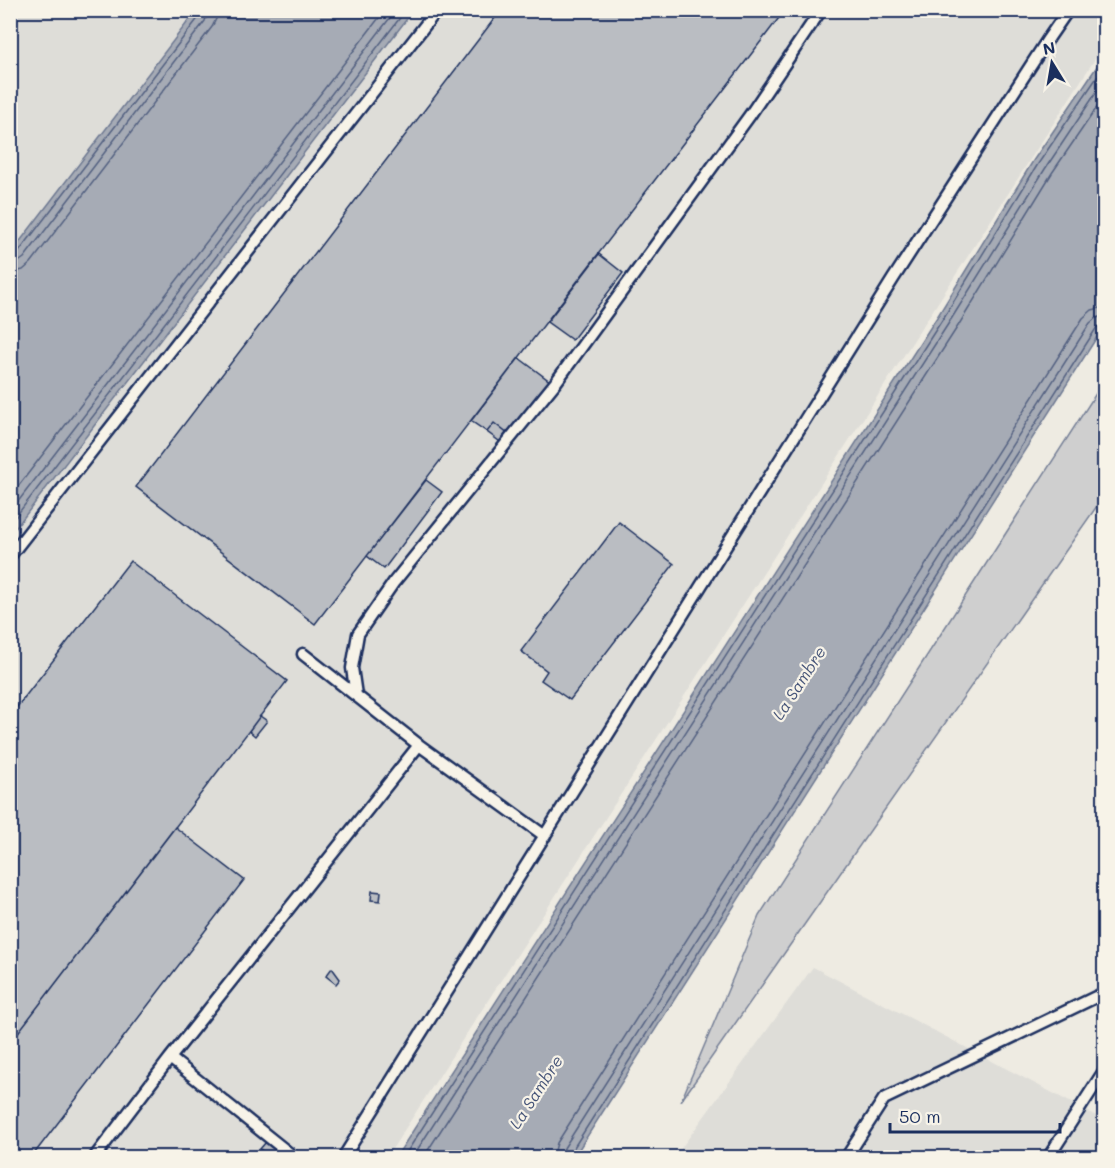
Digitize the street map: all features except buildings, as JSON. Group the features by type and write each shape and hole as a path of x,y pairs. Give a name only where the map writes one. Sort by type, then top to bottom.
{"lane":[{"path":"10,556 437,10"},
{"path":"356,695 352,668 358,634 394,582 556,382 750,115 821,10"},
{"path":"343,1158 887,289 1068,10"},
{"path":"303,654 419,745 544,836"},
{"path":"94,1158 170,1058 419,745"},
{"path":"846,1158 884,1099 1104,993"},
{"path":"170,1058 295,1158"},
{"path":"1048,1158 1104,1071"}],"shaded area":[{"path":"11,11 196,11 11,253"},
{"path":"413,11 1104,11 1104,45 387,1157 11,1157 10,534"},
{"path":"1104,381 1104,496 681,1101 759,916"},
{"path":"813,967 1104,1120 1104,1157 674,1158"}],"water":[{"path":"196,11 413,11 11,534 11,253"},
{"name":"La Sambre","path":"1104,56 1104,326 574,1157 396,1157 939,314 1033,161"}]}
